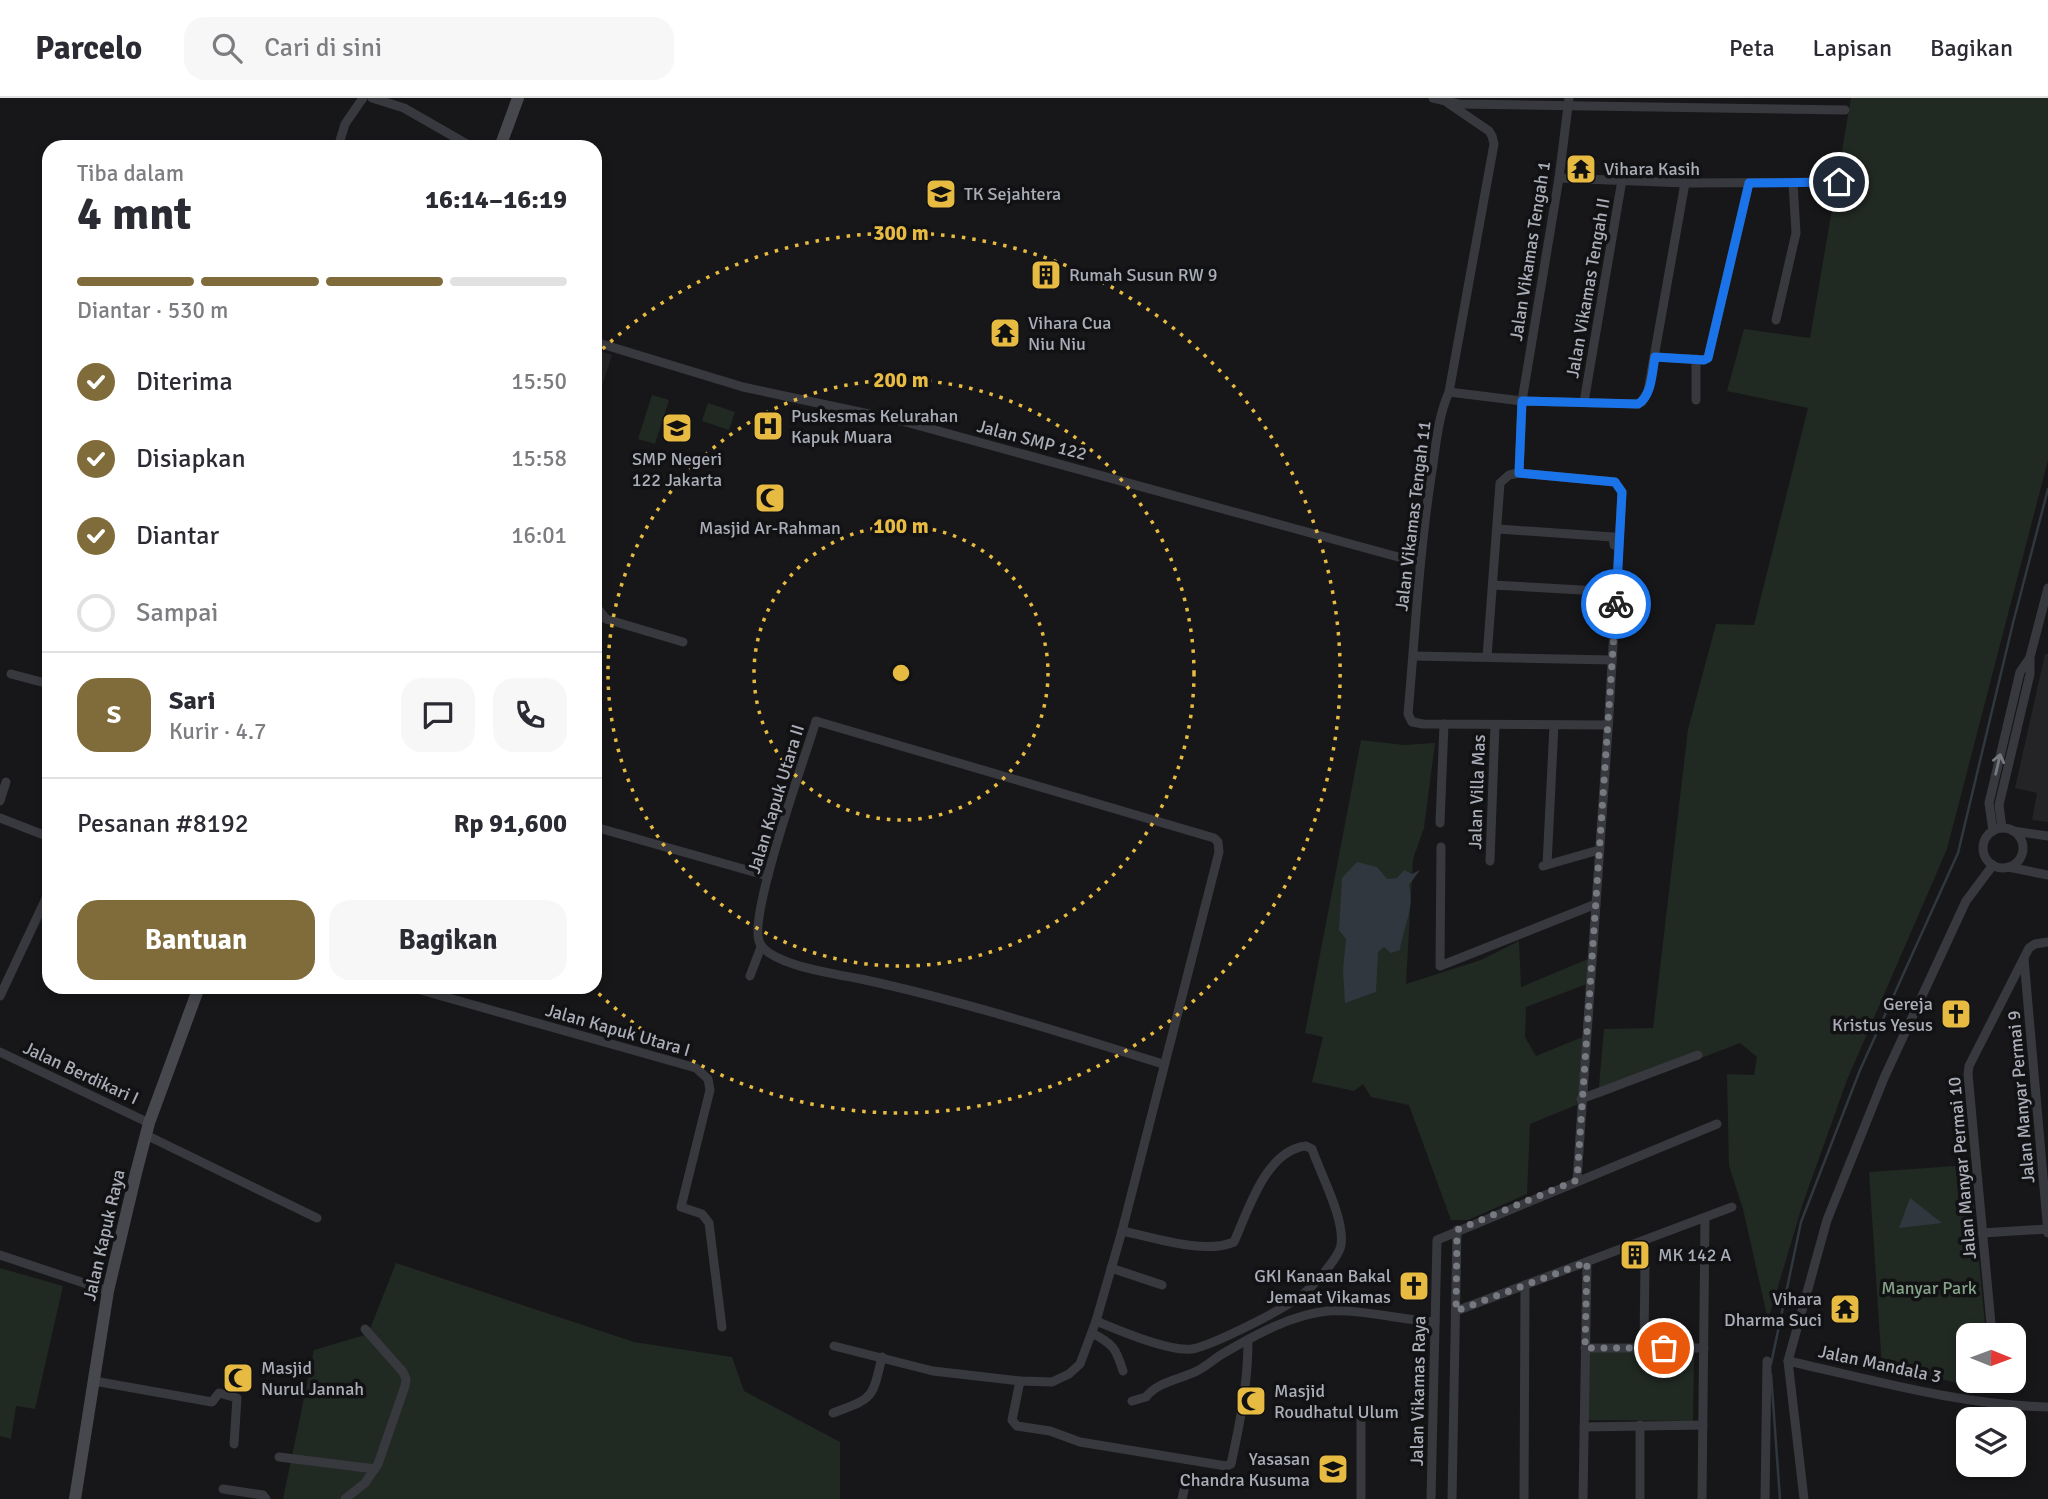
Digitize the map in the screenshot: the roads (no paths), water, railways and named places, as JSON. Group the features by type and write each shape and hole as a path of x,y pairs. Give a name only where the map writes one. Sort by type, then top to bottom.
{"main road":[{"path":"503,140 518,98"},
{"name":"Jalan Kapuk Raya","path":"75,1499 108,1291 147,1129 196,994"}],"street":[{"path":"340,140 345,124 363,98"},
{"path":"372,98 404,108 460,140"},
{"path":"1433,98 1448,103 1569,102 1845,110"},
{"name":"Jalan Vikamas Tengah 1","path":"1519,473 1522,401 1569,102"},
{"name":"Jalan Vikamas Tengah 11","path":"1448,103 1489,131 1494,144 1449,392 1441,409 1420,563 1408,714 1412,722 1444,724 1608,725"},
{"path":"1559,178 1685,183 1839,182"},
{"name":"Jalan Vikamas Tengah II","path":"1584,402 1622,180"},
{"path":"1449,392 1522,401 1642,402 1648,391 1655,357 1685,183"},
{"path":"1655,357 1704,360 1710,354 1749,183"},
{"path":"1776,320 1796,233 1793,183"},
{"name":"Jalan SMP 122","path":"602,344 743,387 902,421 1420,563"},
{"path":"1696,359 1696,400"},
{"path":"1487,657 1500,483 1509,475 1519,473 1615,482 1622,492 1617,592 1577,1180"},
{"path":"1498,529 1613,537 1614,553"},
{"path":"1493,585 1617,592"},
{"path":"1997,829 1989,803 2020,672 2030,657 2048,588"},
{"path":"602,614 606,619 683,642"},
{"path":"1413,656 1612,660"},
{"path":"11,674 42,682"},
{"name":"Jalan Kapuk Utara II","path":"761,947 757,935 763,875 816,720 1214,838 1218,842 1219,852 1122,1231 1084,1357 1069,1374 1052,1382 1020,1381 933,1371 834,1346"},
{"path":"1440,823 1444,724"},
{"name":"Jalan Villa Mas","path":"1490,861 1494,724"},
{"path":"1554,725 1545,865 1599,850"},
{"path":"0,801 6,782"},
{"path":"0,818 42,834"},
{"path":"2048,836 1997,829 1986,838 1983,848 1986,858 1993,865 2048,875"},
{"path":"602,830 763,875"},
{"path":"2008,867 2017,862 2023,848 2020,838 2013,831"},
{"path":"1441,847 1440,966 1596,904"},
{"path":"1804,1499 1788,1361 1827,1220 1879,1090 1966,901 1993,865"},
{"path":"0,996 42,907"},
{"name":"Jalan Manyar Permai 10","path":"1991,1323 1968,1069 2029,948 2048,942"},
{"path":"750,976 761,947 774,957 808,968 936,996 1163,1065"},
{"name":"Jalan Manyar Permai 9","path":"2024,958 2048,1231"},
{"name":"Jalan Kapuk Utara I","path":"435,994 696,1068 705,1075 710,1090 681,1207 702,1214 709,1223 722,1327"},
{"name":"Jalan Berdikari I","path":"0,1052 317,1219"},
{"path":"1581,1099 1698,1055"},
{"path":"1455,1231 1717,1124"},
{"path":"1096,1321 1159,1343 1185,1349 1202,1346 1303,1295 1338,1254 1341,1244 1337,1216 1312,1149 1306,1146 1283,1155 1272,1165 1234,1242 1225,1246 1193,1246 1122,1231"},
{"path":"1456,1311 1732,1207"},
{"path":"1702,1499 1705,1217"},
{"name":"Jalan Vikamas Raya","path":"1431,1499 1436,1241 1455,1231 1452,1499"},
{"path":"1982,1233 2048,1231"},
{"path":"0,1255 108,1291"},
{"path":"1644,1348 1645,1258"},
{"path":"1583,1499 1587,1262"},
{"path":"1111,1268 1162,1285"},
{"path":"1524,1499 1525,1285"},
{"path":"1132,1401 1146,1398 1152,1389 1198,1370 1279,1325 1327,1311 1436,1322"},
{"path":"345,1499 365,1483 375,1469 389,1436 406,1379 403,1371 365,1329"},
{"path":"1091,1333 1113,1345 1123,1371"},
{"path":"1020,1381 1012,1420 1017,1426 1050,1432 1080,1442 1226,1466 1231,1464 1247,1381 1248,1341"},
{"path":"1585,1348 1704,1349"},
{"path":"832,1413 866,1400 871,1395 883,1357"},
{"path":"1765,1499 1767,1361"},
{"name":"Jalan Mandala 3","path":"1788,1361 1932,1392 2021,1406 2048,1407"},
{"path":"94,1381 212,1402 219,1393 237,1398 233,1444"},
{"path":"1361,1412 1361,1499"},
{"path":"1640,1425 1640,1499"},
{"path":"1584,1427 1703,1425"},
{"path":"279,1457 375,1469"},
{"path":"1182,1499 1186,1481"},
{"path":"223,1489 263,1494 266,1499"}],"waterway":[{"path":"1771,1364 1801,1222 1860,1070 1958,853 2048,489"},
{"path":"1771,1374 1780,1499"}],"place":[{"name":"Vihara Kasih","path":"1581,169"},
{"name":"TK Sejahtera","path":"941,194"},
{"name":"Rumah Susun RW 9","path":"1046,275"},
{"name":"Vihara Cua Niu Niu","path":"1005,333"},
{"name":"Puskesmas Kelurahan Kapuk Muara","path":"768,426"},
{"name":"SMP Negeri 122 Jakarta","path":"677,428"},
{"name":"Masjid Ar-Rahman","path":"770,498"},
{"name":"Gereja Kristus Yesus","path":"1956,1014"},
{"name":"MK 142 A","path":"1635,1255"},
{"name":"GKI Kanaan Bakal Jemaat Vikamas","path":"1414,1286"},
{"name":"Vihara Dharma Suci","path":"1845,1309"},
{"name":"Masjid Nurul Jannah","path":"238,1378"},
{"name":"Masjid Roudhatul Ulum","path":"1251,1401"},
{"name":"Yasasan Chandra Kusuma","path":"1333,1469"}],"park label":[{"name":"Manyar Park","path":"1929,1288"}]}
